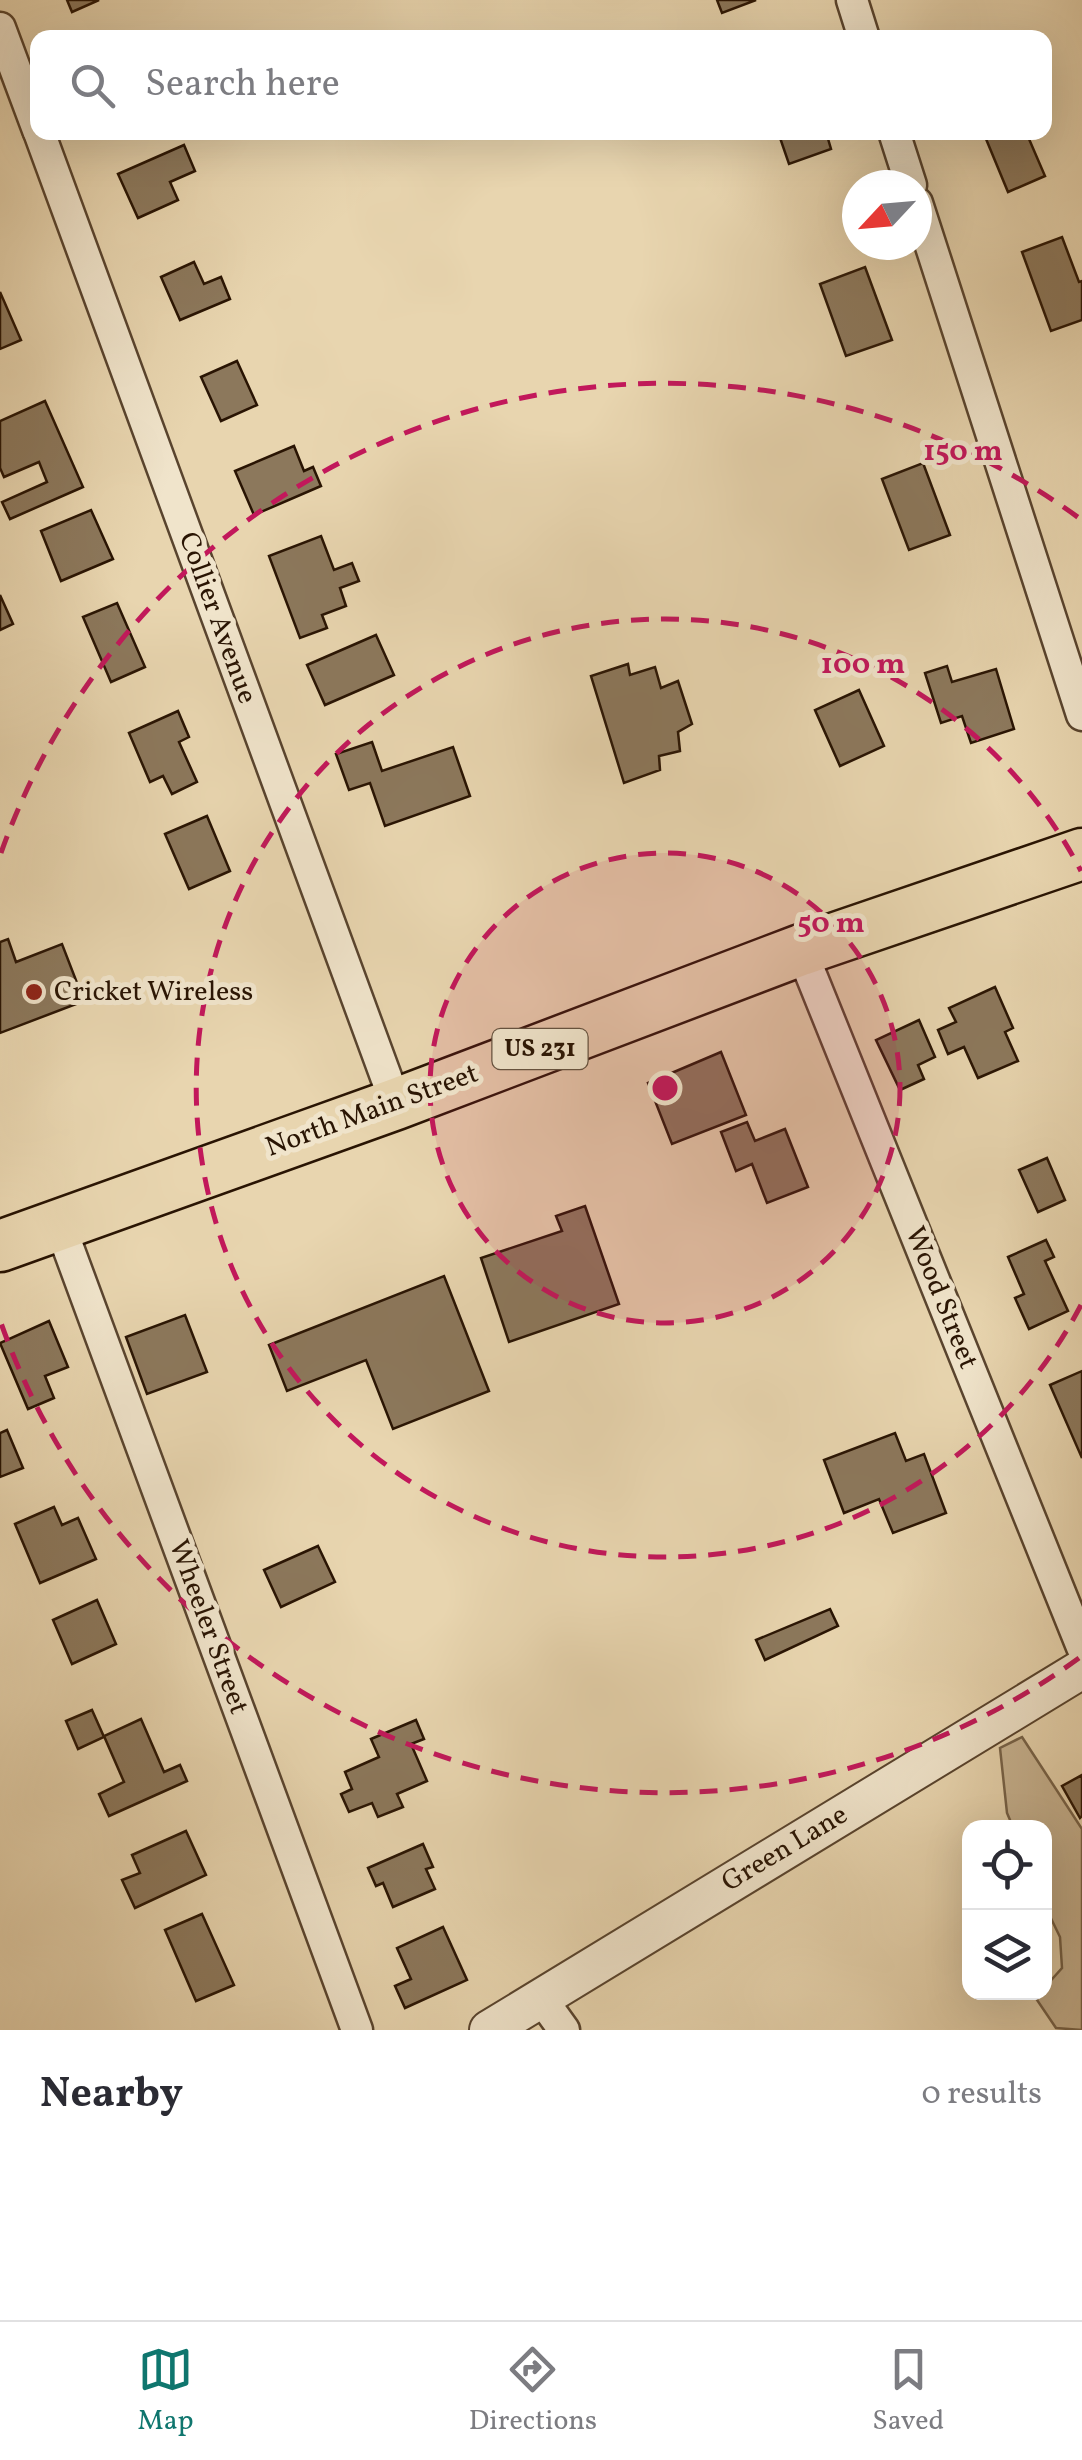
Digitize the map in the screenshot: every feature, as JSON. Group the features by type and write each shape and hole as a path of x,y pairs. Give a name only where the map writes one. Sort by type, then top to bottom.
{"highway":[{"name":"North Main Street","path":"0,1246 396,1104 801,950 1082,854"}],"street":[{"path":"852,0 861,30"},
{"name":"Collier Avenue","path":"0,28 30,109"},
{"name":"Collier Avenue","path":"41,140 396,1104"},
{"path":"897,140 906,170"},
{"path":"932,249 1082,714"},
{"name":"Wood Street","path":"801,950 1082,1646"},
{"name":"Wheeler Street","path":"59,1223 357,2030"},
{"name":"Green Lane","path":"488,2030 1082,1669"},
{"path":"541,1998 564,2030"}],"shaded area":[{"path":"1022,1737 1082,1829 1082,2030 1056,2028 1037,2000 1052,2000 1052,1979 1062,1968 1060,1937 1052,1920 1052,1820 1010,1820 1000,1748"}],"building":[{"path":"67,0 99,0 72,12"},
{"path":"717,0 756,0 722,13"},
{"path":"781,140 828,140 831,149 789,164"},
{"path":"986,140 1029,140 1045,176 1008,192"},
{"path":"184,145 195,171 170,182 178,200 138,218 118,174"},
{"path":"1062,237 1079,282 1082,281 1082,320 1051,331 1022,252"},
{"path":"194,262 204,284 221,277 230,299 180,320 161,277"},
{"path":"865,267 892,340 846,356 820,284"},
{"path":"0,292 21,340 0,349"},
{"path":"237,361 257,405 221,421 201,377"},
{"path":"45,401 83,487 10,519 2,502 47,482 39,462 4,477 0,468 0,421"},
{"path":"294,446 304,471 313,467 321,486 254,515 235,471"},
{"path":"923,463 950,535 909,550 882,479"},
{"path":"91,510 113,559 61,581 41,531"},
{"path":"321,536 334,570 352,563 359,581 340,588 346,606 322,615 327,628 300,638 269,556"},
{"path":"0,595 13,624 0,630"},
{"path":"117,603 145,667 111,682 83,617"},
{"path":"376,635 394,675 325,705 307,665"},
{"path":"628,664 630,675 655,667 661,688 678,681 692,724 678,732 680,751 659,756 660,770 624,783 591,676"},
{"path":"947,666 952,682 996,669 1014,729 971,743 962,716 941,723 925,673"},
{"path":"859,690 884,746 840,766 815,710"},
{"path":"178,711 189,737 179,742 197,782 172,794 163,776 150,782 129,733"},
{"path":"372,742 382,771 453,747 470,796 385,826 370,783 349,790 336,754"},
{"path":"207,816 230,871 189,889 165,834"},
{"path":"8,939 16,962 62,944 84,1001 0,1033 0,942"},
{"path":"995,987 1013,1028 1005,1032 1018,1061 978,1078 964,1047 948,1054 938,1030 956,1022 949,1008"},
{"path":"919,1020 935,1057 918,1065 924,1079 900,1090 876,1040"},
{"path":"721,1052 746,1115 672,1144 648,1083"},
{"path":"747,1122 755,1141 785,1129 808,1187 767,1203 752,1164 736,1171 721,1132"},
{"path":"1047,1158 1065,1200 1038,1212 1019,1170"},
{"path":"585,1206 619,1304 509,1342 481,1258 562,1231 556,1216"},
{"path":"1046,1240 1054,1257 1045,1261 1068,1311 1029,1329 1015,1298 1024,1294 1008,1257"},
{"path":"444,1276 489,1391 393,1429 366,1360 287,1391 269,1345"},
{"path":"185,1315 207,1372 147,1394 126,1337"},
{"path":"49,1321 68,1367 45,1376 54,1398 28,1409 0,1343"},
{"path":"1082,1371 1082,1458 1050,1385"},
{"path":"7,1430 23,1468 0,1477 0,1433"},
{"path":"895,1433 906,1461 924,1454 946,1513 893,1533 879,1499 844,1513 824,1460"},
{"path":"54,1507 62,1525 78,1518 96,1559 40,1583 15,1524"},
{"path":"318,1546 335,1582 281,1607 264,1570"},
{"path":"97,1600 116,1644 72,1664 53,1620"},
{"path":"830,1609 838,1626 765,1660 756,1640"},
{"path":"92,1710 104,1737 78,1749 66,1721"},
{"path":"141,1719 164,1772 180,1765 187,1781 109,1816 99,1794 124,1782 104,1736"},
{"path":"416,1720 424,1739 411,1744 427,1781 397,1794 403,1807 378,1817 372,1803 349,1812 341,1794 352,1789 345,1772 379,1757 371,1739"},
{"path":"1082,1775 1082,1816 1080,1818 1062,1786"},
{"path":"186,1831 206,1875 135,1908 122,1880 140,1873 132,1855"},
{"path":"423,1844 433,1867 426,1869 435,1889 393,1907 383,1883 376,1886 368,1868"},
{"path":"202,1914 234,1985 196,2001 165,1930"},
{"path":"443,1927 467,1980 405,2008 395,1986 411,1979 397,1948"}],"place":[{"name":"Cricket Wireless","path":"34,992"}]}
